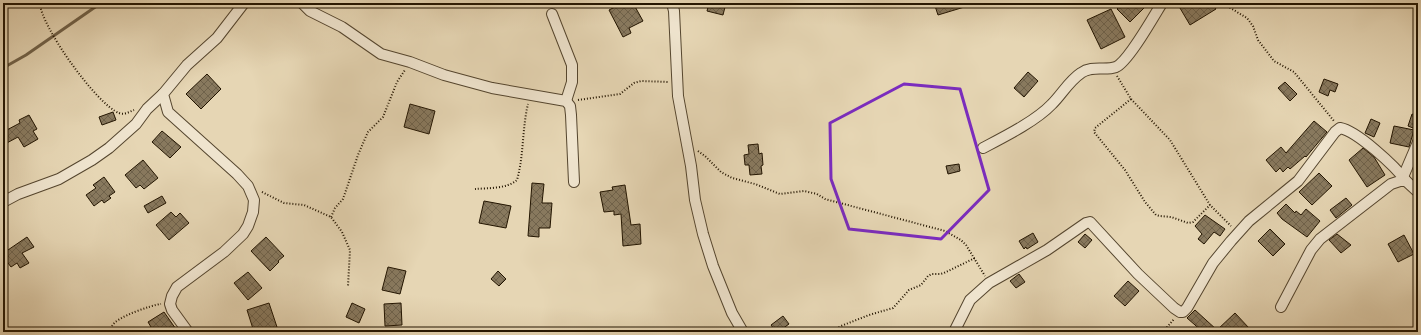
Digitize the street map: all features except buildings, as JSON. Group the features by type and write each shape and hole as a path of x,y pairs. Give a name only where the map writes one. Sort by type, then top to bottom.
{"street":[{"path":"3,202 18,194 59,179 92,160 109,148 136,124 147,109 163,94 187,65 217,38 244,3"},
{"path":"302,3 310,11 342,27 381,54 410,62 444,75 492,88 566,101 570,106 571,115 574,182"},
{"path":"672,3 674,11 678,96 703,234 713,266 732,313 743,332"},
{"path":"983,148 1008,135 1052,104 1082,72 1099,68 1117,67 1129,54 1162,3"},
{"path":"552,14 572,65 572,82 566,101"},
{"path":"163,94 168,112 195,138 220,158 248,186 254,200 253,212 248,226 243,234 224,252 178,287 172,296 170,304 172,310 188,332"},
{"path":"954,332 970,300 989,283 1047,250 1086,223 1090,222 1138,274 1180,312 1183,312 1187,308 1214,262 1238,232 1249,221 1298,181 1335,132 1340,128 1346,129 1363,140 1418,192"},
{"path":"1281,307 1311,250 1320,239 1391,184 1404,179 1418,142"}],"path":[{"path":"40,3 45,20 67,56 81,78 98,97 120,114 137,109 147,109"},
{"path":"1222,3 1247,18 1253,26 1258,40 1274,61 1294,72 1340,128"},
{"path":"331,217 335,208 345,196 358,155 368,132 383,117 397,82 410,62"},
{"path":"1117,67 1117,75 1131,99 1170,140 1210,205 1238,232"},
{"path":"566,101 620,94 634,83 641,81 678,83"},
{"path":"474,189 513,184 517,180 523,146 525,116 530,95"},
{"path":"1131,99 1095,128 1094,132 1125,170 1145,202 1156,214 1160,216 1171,217 1188,223 1194,222 1210,205"},
{"path":"698,150 726,176 755,184 780,194 804,191 817,194 825,199 945,231 961,240 966,245 989,283"},
{"path":"248,186 284,203 304,205 331,217 342,232 350,250 348,286"},
{"path":"830,332 840,326 893,308 909,290 920,285 928,276 932,274 944,273 975,258"},
{"path":"112,332 112,326 116,321 126,315 157,305 170,304"},
{"path":"1163,332 1180,312"}],"highlighted area":[{"path":"904,84 960,89 989,190 941,239 849,229 831,179 830,123"}],"waterway":[{"path":"3,68 26,55 101,3"}]}
